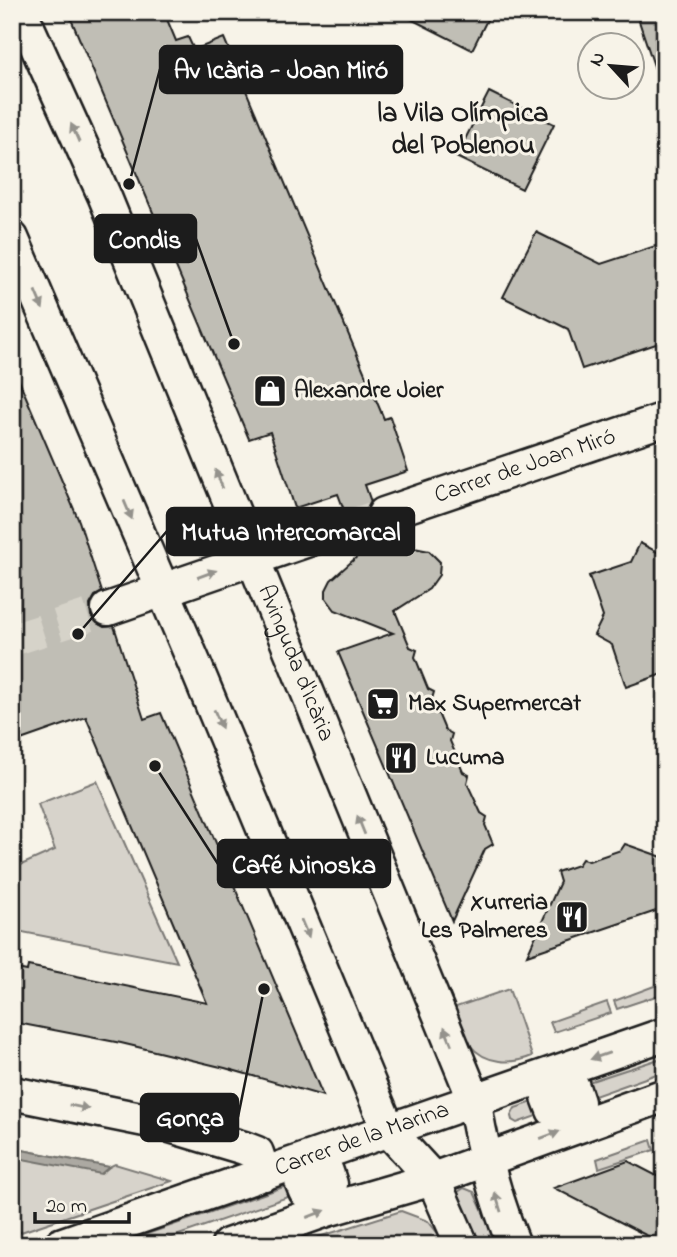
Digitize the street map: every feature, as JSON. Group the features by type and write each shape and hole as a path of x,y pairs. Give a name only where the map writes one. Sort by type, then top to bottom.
{"street":[{"name":"Avinguda d'Icària","path":"21,12 104,195 474,1099 485,1159 514,1245"},
{"path":"12,238 390,1131 433,1179 462,1245"},
{"name":"Carrer de Joan Miró","path":"384,514 665,419"},
{"path":"108,609 343,528"},
{"name":"Carrer de la Marina","path":"60,1245 665,1034"},
{"path":"12,1093 160,1123 244,1148 257,1153 264,1174"},
{"path":"228,1245 327,1210 433,1179 665,1095"}],"shaded area":[{"path":"97,781 177,962 12,930 12,869 55,850 38,804"},
{"path":"665,982 665,993 617,1009 614,1001"},
{"path":"509,989 532,1056 516,1061 499,1061 483,1056 470,1045 453,1008"},
{"path":"607,1002 611,1013 554,1032 550,1022"},
{"path":"665,1057 665,1071 578,1102 573,1087"},
{"path":"548,1097 553,1110 517,1123 512,1120 515,1108"},
{"path":"651,1140 654,1150 599,1168 597,1159"},
{"path":"12,1148 109,1167 115,1164 172,1181 12,1235"},
{"path":"12,1148 109,1167 101,1174 12,1157"},
{"path":"301,1181 305,1191 150,1245 115,1245"},
{"path":"464,1188 474,1192 498,1245 477,1245 458,1200 458,1192"},
{"path":"401,1211 428,1221 447,1245 293,1245"}],"building":[{"path":"68,12 164,12 176,41 188,37 194,50 224,38 384,419 390,417 408,471 365,485 371,502 366,510 366,519 371,527 381,532 385,546 429,551 440,562 439,575 429,589 395,611 410,647 417,650 415,657 428,689 434,692 432,699 445,730 452,734 450,741 463,772 469,775 467,783 481,813 487,817 485,825 493,844 485,849 452,921 338,652 393,633 335,610 326,598 326,590 331,580 359,555 354,542 361,532 360,521 354,514 344,510 338,494 295,508 270,432 249,439"},
{"path":"397,12 491,12 472,50"},
{"path":"636,12 665,12 665,83 660,84 646,42 646,32 643,32"},
{"path":"489,92 554,124 522,189 456,157"},
{"path":"536,232 601,264 665,243 665,341 582,369 568,329 503,297"},
{"path":"12,364 79,521 102,592 95,596 90,605 91,616 104,627 114,626 144,719 161,713 323,1096 225,1068 121,1043 12,1022 12,968 27,971 28,966 207,1003 86,717 12,743"},
{"path":"640,543 665,556 665,673 626,687 612,645 594,635 603,617 589,576 631,562"},
{"path":"625,844 665,858 665,908 527,955 560,882 557,872 578,865 582,859 589,861 621,850"},
{"path":"628,1161 665,1180 665,1245 554,1188"}],"tunnel":[{"path":"343,528 384,514"},
{"path":"12,640 108,609"}],"place":[{"name":"Av Icària - Joan Miró","path":"129,184"},
{"name":"Condis","path":"234,344"},
{"name":"Alexandre Joier","path":"270,391"},
{"name":"Mutua Intercomarcal","path":"78,634"},
{"name":"Max Supermercat","path":"383,704"},
{"name":"Lucuma","path":"401,758"},
{"name":"Café Ninoska","path":"155,766"},
{"name":"Xurreria Les Palmeres","path":"572,917"},
{"name":"Gonça","path":"264,989"}],"district":[{"name":"la Vila Olímpica del Poblenou","path":"463,130"}]}
